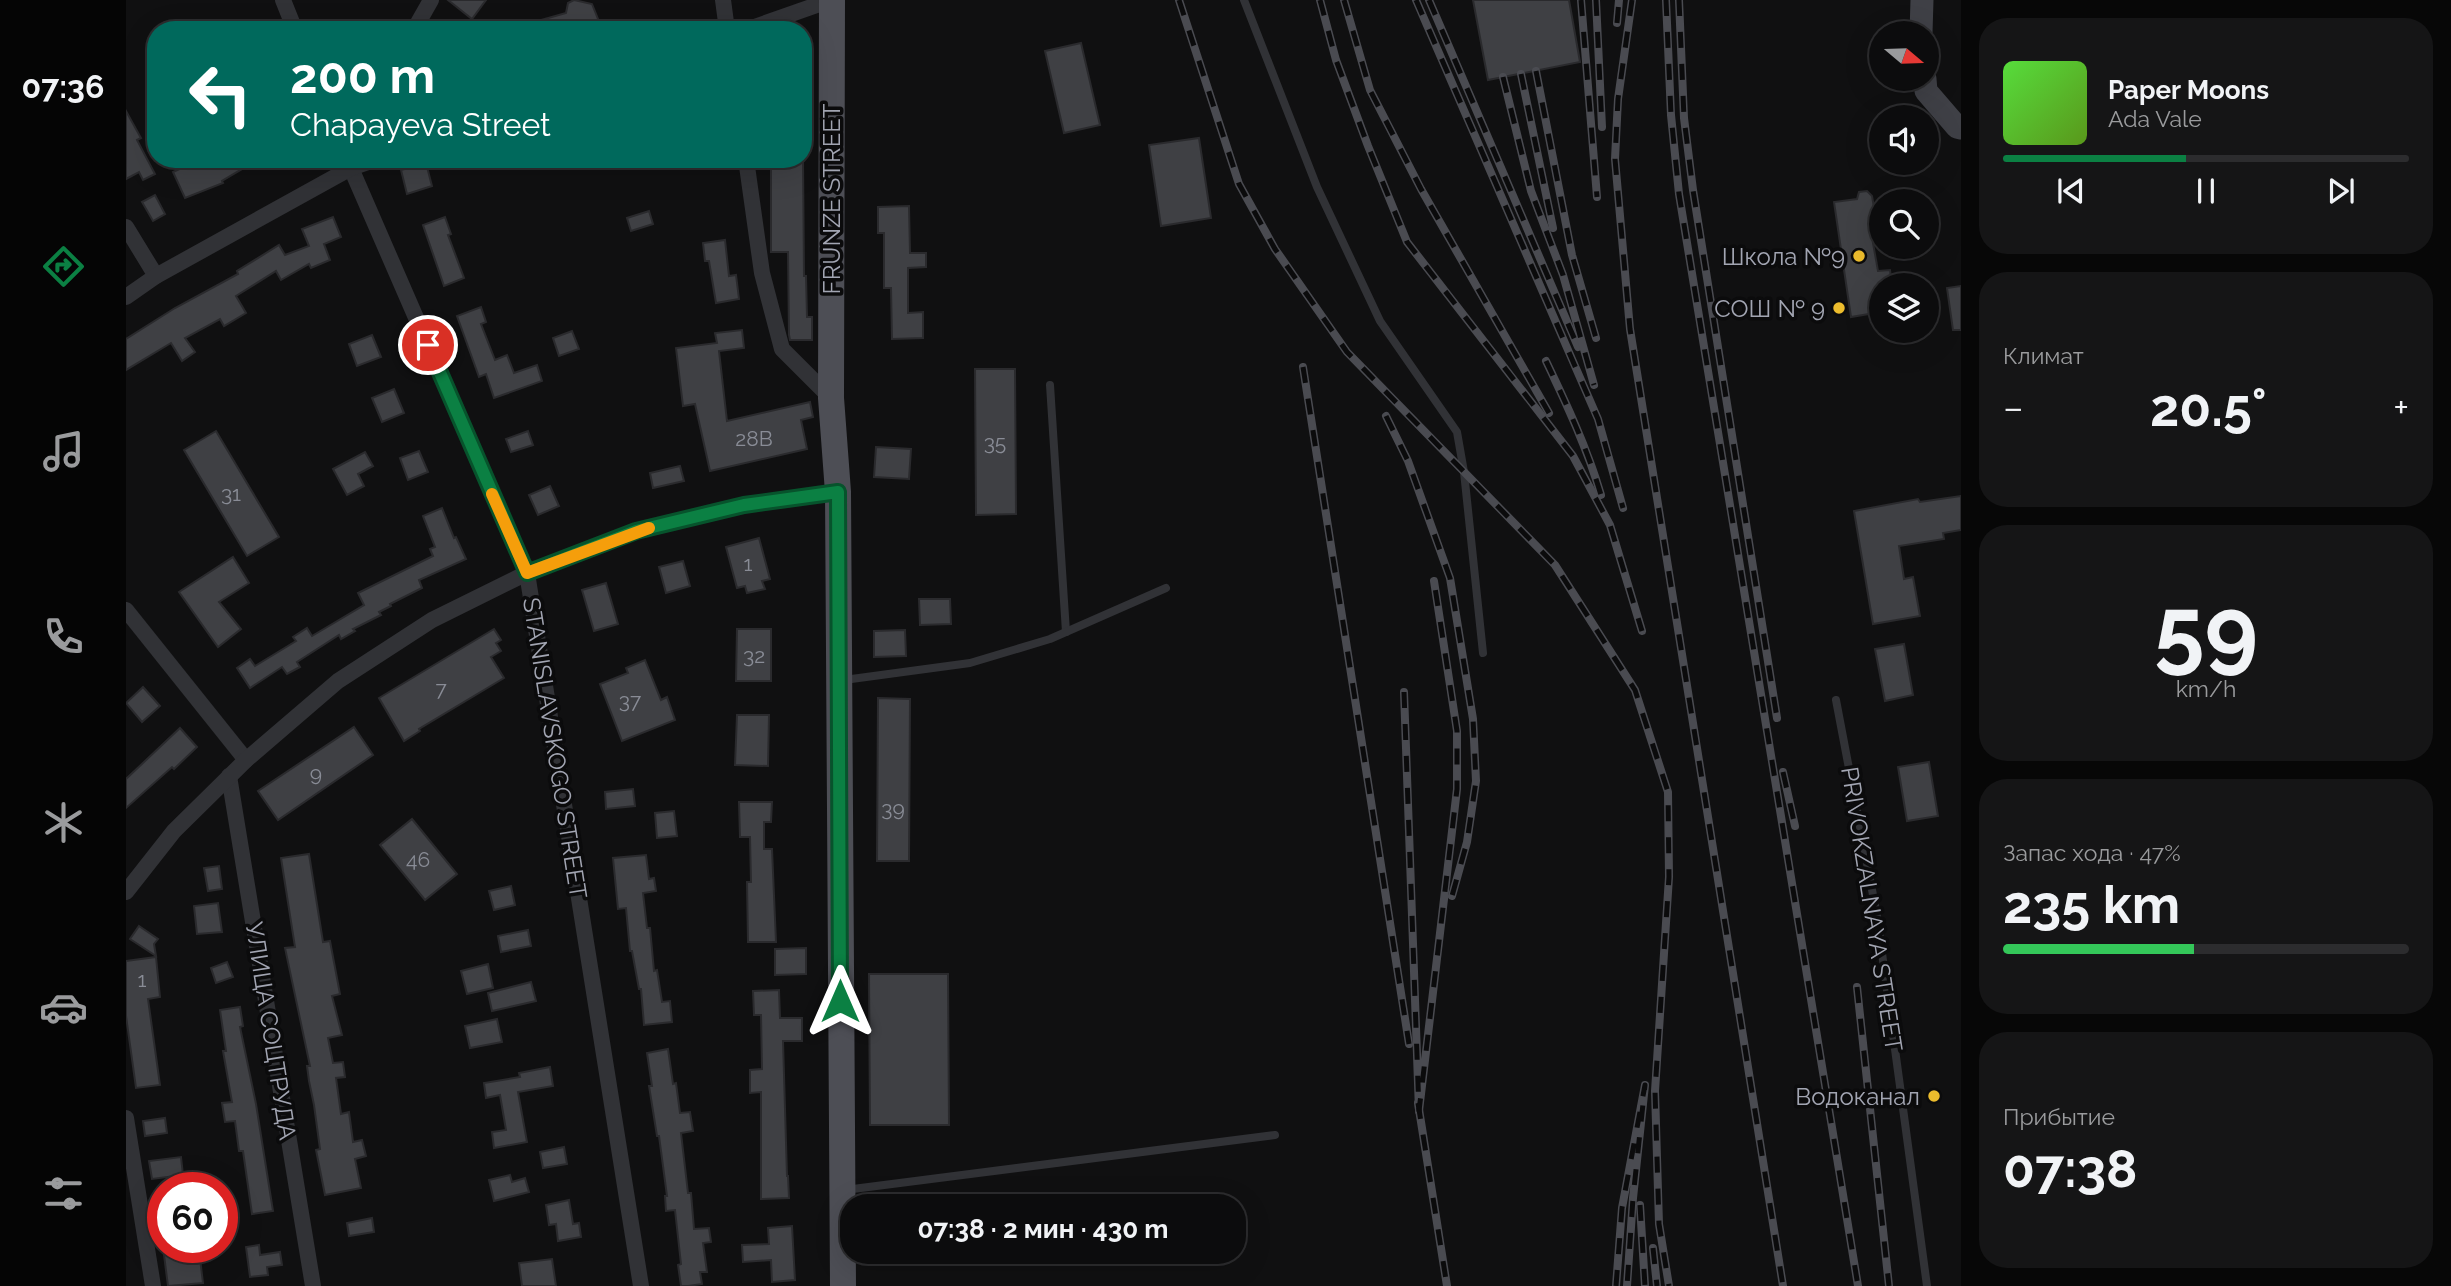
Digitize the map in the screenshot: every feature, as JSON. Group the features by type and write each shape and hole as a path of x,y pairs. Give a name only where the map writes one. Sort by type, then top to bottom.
{"main road":[{"name":"FRUNZE STREET","path":"831,0 831,398 838,492 843,1286"},
{"path":"1921,21 1922,0"},
{"path":"1926,91 1957,127 1961,128"}],"street":[{"path":"283,0 291,21"},
{"path":"419,21 431,0"},
{"path":"723,0 726,21"},
{"path":"772,21 831,0"},
{"path":"126,297 156,276 341,168"},
{"name":"STANISLAVSKOGO STREET","path":"354,168 527,573 641,1286"},
{"path":"747,168 762,273 782,349 831,398"},
{"path":"126,227 156,276"},
{"path":"126,892 174,831 246,760 338,681 432,620 527,573 636,531 744,505 838,492"},
{"path":"126,610 246,760"},
{"name":"УЛИЦА СОЦТРУДА","path":"229,776 313,1286"},
{"path":"126,1118 153,1286"}],"lane":[{"path":"1244,0 1317,187 1380,321 1457,432 1464,472 1483,653"},
{"path":"1051,384 1066,632"},
{"path":"838,681 970,663 1050,639 1166,587"},
{"name":"PRIVOKZALNAYA STREET","path":"1836,700 1877,916 1927,1286"},
{"path":"842,1191 1275,1135"}],"building":[{"path":"448,0 486,0 472,19"},
{"path":"574,0 592,4 599,21 538,21 566,13 568,3"},
{"path":"1473,0 1569,0 1580,62 1488,80"},
{"path":"1081,43 1100,125 1064,133 1045,51"},
{"path":"126,111 141,138 137,140 147,159 147,168 152,168 155,174 143,180 139,172 126,179"},
{"path":"1199,138 1211,218 1161,226 1149,145"},
{"path":"182,168 244,168 222,181 223,183 185,198 173,172"},
{"path":"427,168 432,186 407,194 401,170"},
{"path":"771,168 803,168 804,276 807,317 812,317 812,340 790,340 788,252 771,252"},
{"name":"Школа №9","path":"1859,192 1869,193 1869,259 1876,259 1878,271 1890,270 1890,273 1869,273 1869,314 1851,317 1834,202 1857,199"},
{"path":"155,195 165,214 153,221 142,202"},
{"path":"909,206 910,253 926,253 926,267 908,268 908,313 923,312 923,338 892,339 891,288 884,288 884,233 878,233 878,207"},
{"path":"649,211 653,224 631,231 627,218"},
{"path":"333,217 341,237 324,244 330,260 311,268 309,264 281,280 276,271 236,296 246,313 224,326 220,319 185,338 195,352 182,361 171,343 126,370 126,339 175,308 238,274 237,271 279,245 285,255 309,246 302,229"},
{"path":"445,217 451,234 448,235 464,278 444,286 423,225"},
{"path":"725,240 729,276 736,275 739,299 716,303 703,243"},
{"path":"1961,286 1961,330 1953,330 1947,288"},
{"path":"481,307 486,322 481,324 495,360 507,355 514,373 537,365 542,381 494,398 486,374 479,377 457,316"},
{"path":"742,330 744,348 719,351 727,421 810,402 813,417 801,420 807,449 710,471 695,404 683,406 676,348 717,343 715,333"},
{"path":"572,331 579,349 559,356 553,338"},
{"path":"372,335 381,357 357,366 349,344"},
{"path":"975,369 1015,369 1016,514 976,515"},
{"path":"394,389 404,413 382,422 372,398"},
{"path":"216,431 279,537 247,556 184,450"},
{"path":"528,431 533,445 511,452 506,439"},
{"path":"876,447 911,449 909,479 874,477"},
{"path":"419,451 428,472 408,480 400,458"},
{"path":"365,452 373,466 358,474 364,486 347,495 333,469"},
{"path":"680,466 684,481 653,488 650,473"},
{"path":"550,486 559,506 538,515 529,495"},
{"path":"1961,496 1961,530 1943,533 1944,539 1899,546 1904,579 1913,577 1920,616 1873,624 1854,511 1918,499 1920,502"},
{"path":"442,508 466,559 419,580 422,588 390,604 391,606 379,612 381,615 353,629 355,631 341,639 339,635 297,662 300,667 287,674 282,667 250,688 237,668 250,659 255,666 296,641 293,637 307,628 312,636 364,605 358,593 433,556 430,549 435,547 423,516"},
{"path":"759,538 770,579 762,581 765,589 747,593 745,586 737,588 726,547"},
{"path":"233,557 249,583 219,602 241,629 218,647 179,592"},
{"path":"683,561 690,586 666,593 659,567"},
{"path":"606,583 618,624 594,631 582,590"},
{"path":"919,599 950,599 951,624 920,625"},
{"path":"494,629 501,640 496,643 501,651 491,657 504,678 419,729 420,731 404,741 379,698"},
{"path":"737,629 771,629 771,681 736,681"},
{"path":"905,630 906,656 874,657 874,631"},
{"path":"1904,644 1913,695 1885,701 1875,649"},
{"path":"645,660 661,700 667,697 675,720 622,741 600,684 628,673 626,668"},
{"path":"143,687 160,706 142,722 126,703"},
{"path":"878,698 910,699 909,861 877,861"},
{"path":"737,715 769,715 768,766 735,765"},
{"path":"354,727 373,755 278,820 258,791"},
{"path":"180,728 197,747 126,808 126,779"},
{"path":"1929,762 1938,816 1907,821 1898,767"},
{"path":"633,789 635,806 606,809 605,792"},
{"path":"739,802 772,802 771,822 764,822 764,849 772,849 776,942 748,942 747,882 751,882 750,837 740,837"},
{"path":"674,811 677,836 657,838 655,813"},
{"path":"412,819 457,874 425,900 380,845"},
{"path":"309,854 323,942 330,941 340,994 332,996 342,1035 328,1038 333,1063 343,1062 345,1077 336,1078 341,1114 349,1112 353,1142 362,1140 366,1156 355,1159 361,1188 325,1195 316,1150 320,1149 307,1066 310,1066 285,948 295,947 281,858"},
{"path":"646,855 649,879 654,878 656,891 643,893 647,928 650,928 654,971 657,970 662,1002 670,1001 672,1022 644,1025 641,989 630,951 626,908 618,909 613,858"},
{"path":"219,866 222,889 208,891 204,868"},
{"path":"511,886 515,905 494,910 489,891"},
{"path":"218,903 222,932 197,934 194,906"},
{"path":"139,926 158,939 154,944 156,956 130,939"},
{"path":"528,930 531,946 501,952 498,936"},
{"path":"806,948 806,974 775,975 775,949"},
{"path":"156,957 160,997 148,999 160,1085 136,1088 126,1016 126,961"},
{"path":"227,962 233,977 216,983 211,968"},
{"path":"488,964 493,988 467,994 461,971"},
{"path":"869,974 948,974 949,1125 870,1125"},
{"path":"531,982 536,1001 492,1011 488,993"},
{"path":"779,990 780,1018 802,1018 802,1041 783,1041 789,1198 761,1199 761,1092 750,1093 750,1070 762,1069 761,1015 754,1015 753,991"},
{"path":"240,1007 243,1026 240,1027 256,1104 273,1211 252,1214 243,1151 239,1151 235,1121 225,1122 222,1103 232,1102 223,1051 226,1051 220,1010"},
{"path":"497,1019 502,1042 470,1048 465,1026"},
{"path":"668,1049 680,1113 690,1112 693,1131 681,1133 694,1229 709,1228 711,1242 703,1243 707,1272 700,1272 702,1284 688,1286 681,1286 675,1210 666,1211 667,1196 659,1136 649,1086 652,1086 647,1053"},
{"path":"550,1067 553,1086 518,1092 527,1142 494,1148 492,1132 506,1130 500,1095 486,1098 484,1083 520,1077 519,1073"},
{"path":"165,1118 167,1133 145,1136 143,1121"},
{"path":"564,1147 567,1164 543,1168 540,1152"},
{"path":"181,1157 183,1172 151,1172 149,1161"},
{"path":"510,1175 512,1182 525,1178 529,1192 494,1201 489,1180"},
{"path":"569,1200 573,1224 579,1223 581,1237 558,1241 556,1224 549,1225 546,1205"},
{"path":"372,1218 374,1232 349,1236 347,1223"},
{"path":"792,1226 795,1280 772,1282 771,1260 743,1262 742,1245 769,1244 768,1228"},
{"path":"259,1245 260,1255 280,1252 282,1265 267,1267 268,1275 250,1277 246,1247"},
{"path":"552,1259 556,1286 522,1286 519,1263"},
{"path":"165,1263 201,1263 203,1283 168,1286"}],"railway":[{"path":"1179,0 1239,184 1275,249 1347,352 1555,565 1635,690 1668,792 1669,877 1655,1091 1659,1224 1669,1286"},
{"path":"1320,0 1336,60 1407,242 1573,456 1610,525 1642,631"},
{"path":"1344,0 1370,90 1421,189 1549,413"},
{"path":"1416,0 1598,419 1623,508"},
{"path":"1429,0 1578,347"},
{"path":"1581,0 1597,197"},
{"path":"1596,0 1602,127"},
{"path":"1617,23 1619,0"},
{"path":"1632,0 1618,99 1615,159 1630,329 1783,1286"},
{"path":"1666,0 1671,115 1679,194 1858,1286"},
{"path":"1679,0 1684,118 1693,190 1777,718"},
{"path":"1536,71 1572,255 1596,338"},
{"path":"1521,74 1553,228"},
{"path":"1503,77 1531,191 1563,275 1594,385"},
{"path":"1546,361 1583,444 1601,495"},
{"path":"1303,367 1409,1044"},
{"path":"1386,416 1408,461 1450,578 1473,719 1476,781 1467,842 1452,896"},
{"path":"1404,692 1419,1111 1457,789 1457,731 1434,581"},
{"path":"1783,772 1795,826"},
{"path":"1857,987 1889,1286"},
{"path":"1616,1286 1622,1208 1645,1085 1627,1286"},
{"path":"1418,1103 1447,1286"},
{"path":"1640,1205 1645,1286"},
{"path":"1653,1248 1657,1286"}],"slow traffic":[{"path":"492,494 527,573 649,528"}],"place":[{"name":"Школа №9","path":"1859,256"},
{"name":"СОШ № 9","path":"1839,308"},
{"name":"Водоканал","path":"1934,1096"}],"route":[{"path":"428,345 527,573 636,531 744,505 838,492 840,1001"}]}
